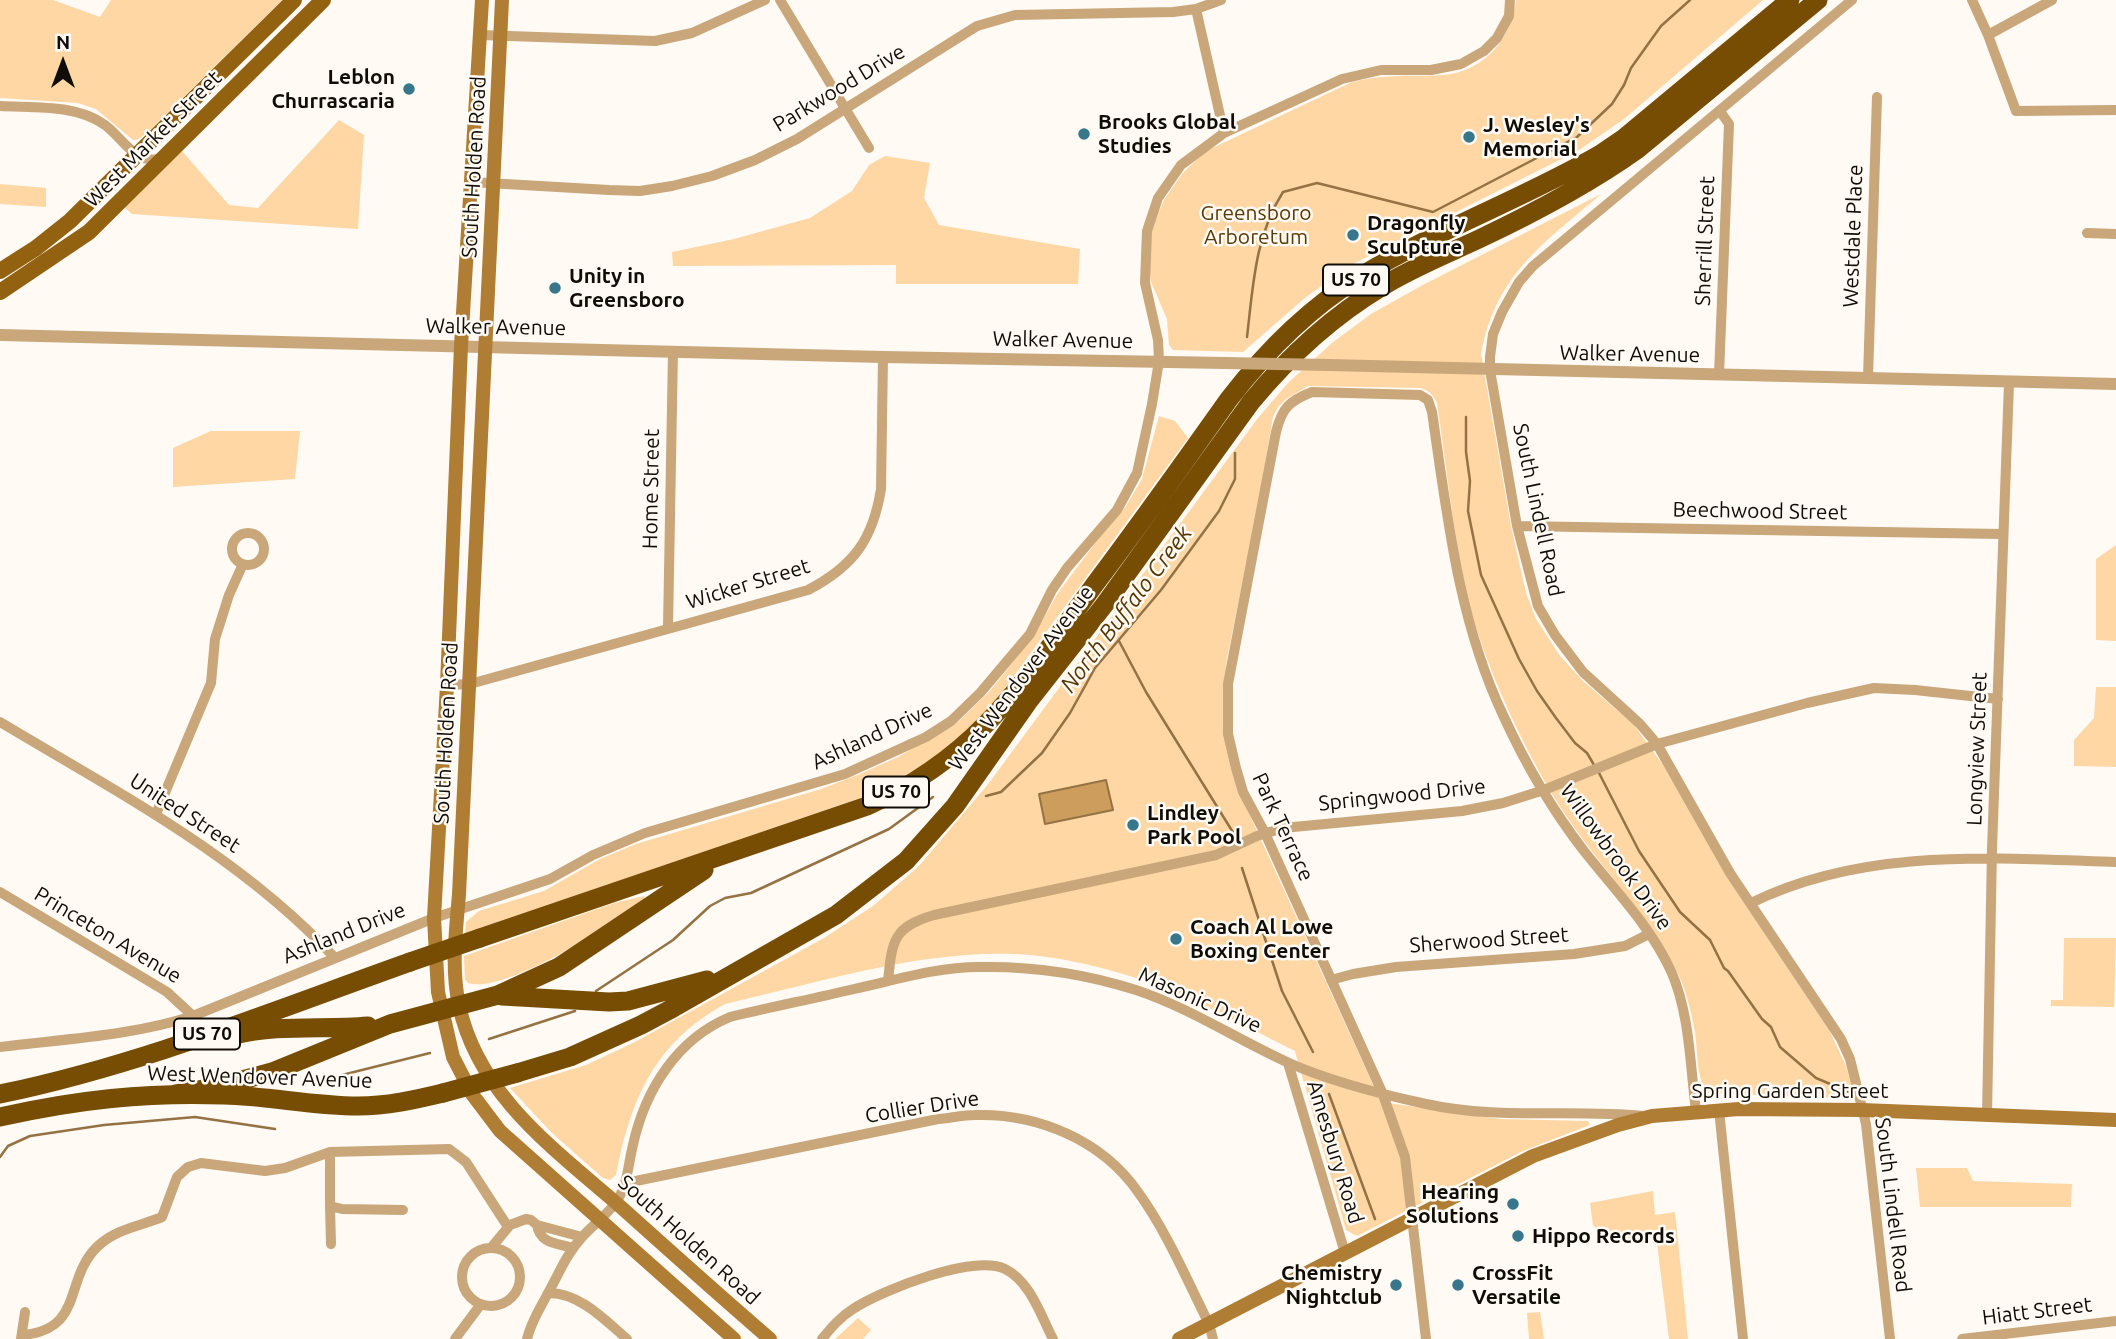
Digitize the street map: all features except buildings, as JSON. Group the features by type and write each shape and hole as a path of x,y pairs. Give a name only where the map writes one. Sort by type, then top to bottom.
{"highway":[{"name":"West Wendover Avenue","path":"0,1094 77,1076 166,1049 410,962 867,806 913,784 952,757 996,715 1027,678 1229,399 1253,368 1290,330 1361,276 1599,155 1624,138 1790,0"},
{"name":"West Wendover Avenue","path":"0,1117 81,1100 175,1094 227,1095 357,1106 387,1104 443,1093 570,1056 617,1037 836,915 879,883 929,838 955,806 1028,702 1105,604 1251,402 1270,378 1314,335 1384,285 1484,237 1614,167 1818,0"},
{"path":"175,1094 220,1086 272,1072 390,1024 498,995 559,967 732,853"},
{"path":"498,995 628,1001 733,972"},
{"path":"166,1049 274,1028 343,1029 390,1024"}],"main road":[{"name":"West Market Street","path":"0,271 36,248 70,221 295,0"},
{"name":"West Market Street","path":"0,292 89,232 323,0"},
{"name":"South Holden Road","path":"482,0 461,346 434,918 457,1066 483,1111 515,1147 734,1339"},
{"name":"South Holden Road","path":"502,0 470,684 450,1008 503,1097 544,1140 769,1339"},
{"name":"Spring Garden Street","path":"1179,1339 1533,1156 1607,1128 1652,1116 1718,1110 1862,1110 2116,1120"}],"street":[{"path":"480,35 655,41 692,33 765,0"},
{"path":"780,0 869,148"},
{"name":"Parkwood Drive","path":"471,183 619,191 672,186 712,176 755,160 797,139 977,26 1014,15 1146,14 1196,9 1221,0"},
{"name":"Ashland Drive","path":"0,1047 138,1029 193,1016 434,918 551,880 593,855 645,833 845,774 926,737 951,720 1016,653 1030,634 1052,590 1067,568 1117,510 1137,473 1159,361 1158,340 1145,283 1147,231 1158,198 1181,165 1224,133 1352,76 1381,70 1431,70 1461,64 1484,51 1497,38 1508,16 1510,0"},
{"name":"South Lindell Road","path":"1852,0 1533,266 1518,282 1502,312 1493,334 1490,370 1517,526 1538,606 1555,635 1583,672 1640,724 1657,744 1723,861 1841,1039 1850,1059 1866,1124 1890,1339"},
{"path":"1972,0 2016,111 2116,110"},
{"path":"1988,35 2052,0"},
{"path":"1196,9 1224,133"},
{"name":"Westdale Place","path":"1868,377 1877,97"},
{"path":"0,106 80,112 104,124 135,156 146,160 164,158"},
{"name":"Sherrill Street","path":"1719,375 1729,124 1720,111"},
{"path":"2087,233 2116,234"},
{"name":"Walker Avenue","path":"3,337 2116,384"},
{"name":"Home Street","path":"668,627 673,351"},
{"name":"Wicker Street","path":"447,685 470,684 808,590 826,580 853,559 873,526 881,489 883,357"},
{"name":"Longview Street","path":"1987,1116 1992,858 2009,383"},
{"name":"Park Terrace","path":"1426,1339 1405,1157 1382,1092 1265,833 1243,792 1228,734 1228,684 1279,420 1285,408 1296,398 1312,391 1420,395 1428,400 1435,428"},
{"name":"Willowbrook Drive","path":"1435,428 1457,573 1487,676 1503,715 1544,790 1582,849 1648,934 1672,973 1684,1014 1696,1111"},
{"name":"Beechwood Street","path":"1517,526 2003,534"},
{"path":"156,814 211,683 215,639 229,595 243,564"},
{"name":"Springwood Drive","path":"888,981 894,941 903,929 916,920 1216,855 1283,828 1462,811 1503,803 1544,790 1657,744 1819,700 1874,688 1998,699"},
{"name":"United Street","path":"0,722 156,814 257,886 334,957"},
{"path":"1751,903 1812,880 1888,864 1992,858 2116,862"},
{"name":"Princeton Avenue","path":"0,892 167,992 193,1016"},
{"name":"Sherwood Street","path":"1331,980 1396,967 1574,954 1625,946 1648,934"},
{"name":"Masonic Drive","path":"527,1339 534,1319 565,1259 582,1237 616,1203 626,1183 637,1127 652,1088 687,1045 708,1026 730,1017 942,970 1015,968 1083,977 1135,990 1179,1007 1320,1075 1428,1105 1501,1114 1608,1112 1652,1116"},
{"name":"Amesbury Road","path":"1289,1062 1345,1253"},
{"path":"1718,1110 1744,1339"},
{"name":"Collier Drive","path":"626,1183 938,1119 974,1115 1006,1116 1035,1122 1074,1136 1098,1151 1118,1168 1138,1191 1158,1223 1209,1324 1213,1339"},
{"path":"25,1312 21,1337 42,1332 60,1321 69,1308 86,1260 96,1247 124,1230 162,1217 177,1177 188,1167 201,1163 265,1171 285,1168 330,1152 449,1149 466,1162 508,1227"},
{"path":"330,1152 331,1244"},
{"path":"330,1206 342,1209 403,1210"},
{"path":"491,1248 508,1227 517,1220 526,1219 573,1248"},
{"path":"543,1231 582,1237"},
{"path":"491,1248 506,1251 519,1266 520,1283 516,1293 508,1301 498,1305 481,1304 464,1290 462,1269 467,1259 475,1252 491,1248"},
{"path":"822,1339 852,1310 882,1292 913,1280 990,1265 1006,1270 1022,1281 1054,1339"},
{"path":"549,1293 562,1293 592,1309 627,1339"},
{"path":"455,1339 481,1304"},
{"name":"Hiatt Street","path":"1962,1339 2116,1321"}],"green space":[{"path":"0,0 53,0 100,17 111,0 282,0 151,129 139,139 133,140 96,109 78,103 0,98"},
{"name":"Greensboro Arboretum","path":"1516,0 1763,0 1624,119 1579,150 1351,265 1306,297 1243,352 1173,350 1169,345 1167,319 1151,282 1149,264 1152,228 1164,200 1182,174 1204,152 1352,82 1382,77 1449,74 1475,65 1485,59 1500,42 1511,22"},
{"path":"339,120 364,135 358,229 132,214 124,207 182,151 229,205 258,208"},
{"path":"885,156 930,163 924,198 939,225 1080,249 1078,284 896,284 896,265 673,266 672,252 734,239 810,218 852,191 869,165"},
{"path":"0,184 46,188 46,207 0,204"},
{"path":"1601,194 1541,246 1510,281 1488,326 1481,354 1511,526 1526,593 1536,619 1560,656 1583,681 1634,725 1663,765 1734,887 1829,1030 1846,1066 1852,1087 1846,1095 1839,1098 1707,1093 1699,1072 1689,1006 1678,973 1647,924 1557,802 1515,724 1490,666 1470,609 1464,582 1436,400 1421,388 1308,386 1286,399 1273,417 1227,658 1223,698 1224,733 1241,796 1381,1102 1501,1119 1588,1121 1590,1125 1523,1151 1357,1236 1346,1230 1295,1051 1157,985 1075,962 1012,954 976,954 904,963 725,1004 680,1036 663,1055 638,1098 616,1175 610,1180 603,1178 552,1133 510,1088 586,1065 633,1043 824,938 873,906 919,866 989,783 1258,418 1288,383 1332,343 1371,314"},
{"path":"1159,416 1175,421 1188,438 1003,691 981,718 926,764 863,797 465,934 466,922 479,911 544,891 600,859 636,844 821,789 860,774 898,757 960,720 990,691 1032,638 1058,593 1126,506 1142,479"},
{"path":"211,431 300,431 295,479 173,487 173,448"},
{"path":"2116,545 2116,641 2096,640 2096,559"},
{"path":"2096,687 2116,687 2116,767 2074,766 2074,740 2094,718"},
{"path":"644,896 647,903 531,968 485,984 468,983 465,979 464,956 614,903"},
{"path":"2064,938 2116,938 2114,1007 2051,1006 2051,1000 2063,1000"},
{"path":"1916,1168 1967,1168 1973,1181 2072,1184 2071,1207 1920,1207"},
{"path":"1653,1191 1655,1215 1675,1212 1688,1339 1669,1339 1656,1236 1610,1245 1593,1225 1590,1203"},
{"path":"1540,1312 1544,1339 1529,1339 1527,1313"},
{"path":"858,1318 871,1330 863,1339 835,1339"}],"shaded area":[{"path":"1106,780 1113,810 1045,824 1039,794"}],"waterway":[{"name":"North Buffalo Creek","path":"1247,337 1261,244 1266,226 1283,192 1317,183 1433,212 1577,137 1612,104 1631,68 1661,26 1690,0"},
{"path":"1466,417 1466,452 1470,481 1468,511 1481,575 1519,659 1537,691 1594,765"},
{"name":"North Buffalo Creek","path":"986,796 1001,792 1042,753 1070,713 1095,668 1161,590 1219,511 1235,479 1235,453"},
{"path":"1119,641 1146,692 1234,834"},
{"path":"1598,771 1639,851 1680,912 1710,940 1724,968 1771,1027 1780,1047 1816,1078 1849,1092"},
{"name":"North Buffalo Creek","path":"596,991 673,940 710,906 725,898 751,893 889,829 933,797"},
{"path":"1242,868 1282,991 1313,1052"},
{"name":"North Buffalo Creek","path":"489,1039 575,1011"},
{"name":"North Buffalo Creek","path":"326,1079 430,1053"},
{"path":"1329,1094 1375,1219"},
{"name":"North Buffalo Creek","path":"0,1157 8,1146 30,1136 104,1125 195,1117 275,1129"}],"place":[{"name":"Leblon Churrascaria","path":"409,89"},
{"name":"Brooks Global Studies","path":"1084,134"},
{"name":"J. Wesley's Memorial","path":"1469,137"},
{"name":"Dragonfly Sculpture","path":"1353,235"},
{"name":"Unity in Greensboro","path":"555,288"},
{"name":"Lindley Park Pool","path":"1133,825"},
{"name":"Coach Al Lowe Boxing Center","path":"1176,939"},
{"name":"Hearing Solutions","path":"1513,1204"},
{"name":"Hippo Records","path":"1518,1236"},
{"name":"Chemistry Nightclub","path":"1396,1285"},
{"name":"CrossFit Versatile","path":"1458,1285"}]}
